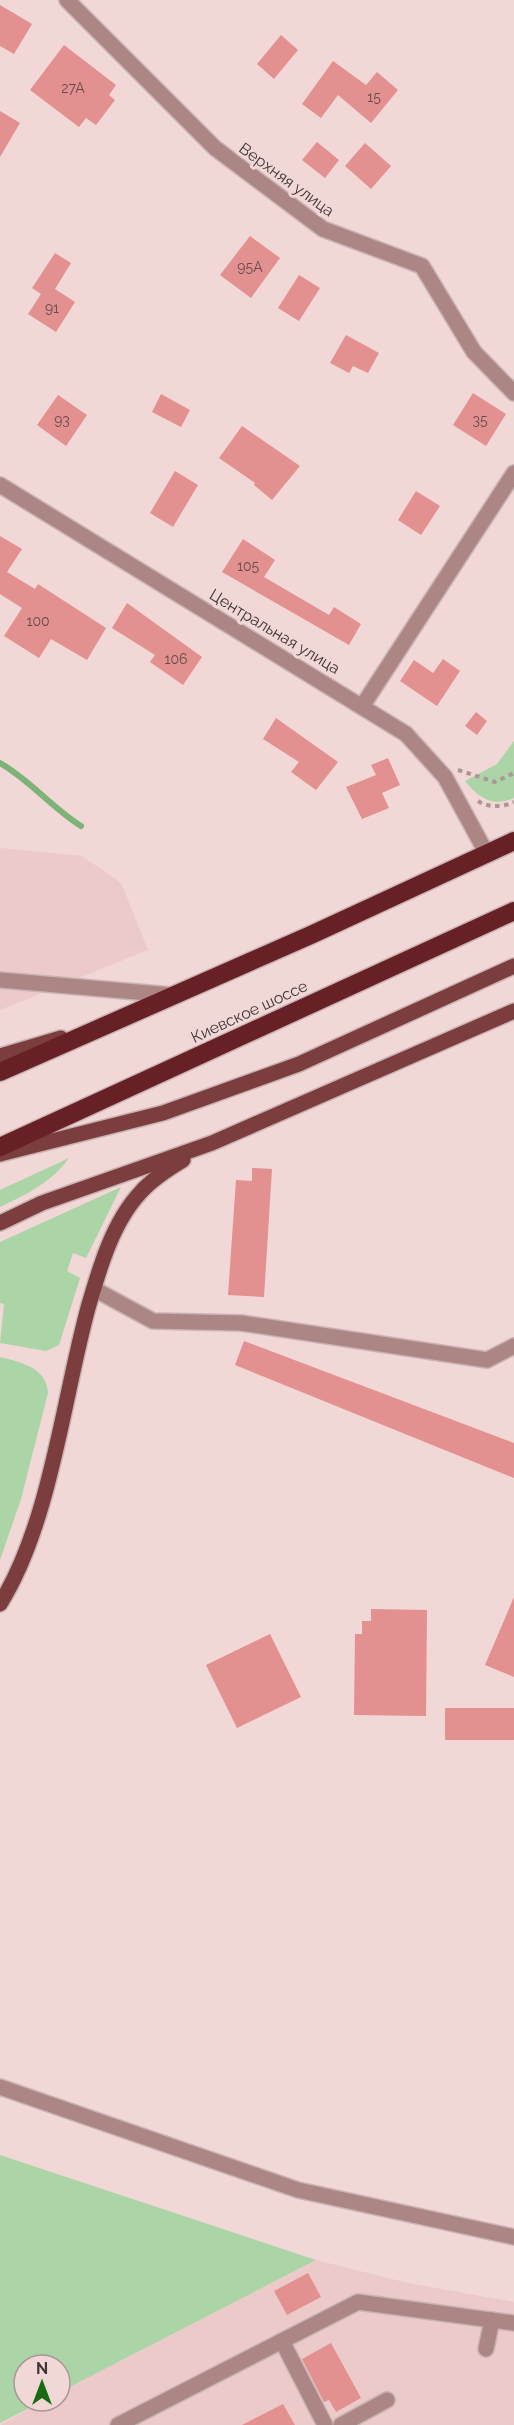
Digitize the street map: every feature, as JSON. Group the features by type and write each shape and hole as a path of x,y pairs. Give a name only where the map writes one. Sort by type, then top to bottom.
{"highway":[{"path":"0,1072 514,841"},
{"name":"Киевское шоссе","path":"0,1147 514,911"}],"main road":[{"path":"0,1154 163,1113 287,1068 514,966"},
{"path":"0,1222 42,1203 212,1143 514,1011"},
{"path":"0,1056 96,1028"},
{"path":"0,1604 23,1558 37,1518 94,1289 119,1225 140,1192 169,1169 212,1143"}],"street":[{"name":"Верхняя улица","path":"67,0 215,148 323,229 422,266 474,352 514,393"},
{"path":"363,705 514,473"},
{"name":"Центральная улица","path":"0,485 363,705 406,734 445,777 487,854"},
{"path":"0,980 171,995"},
{"path":"94,1289 153,1321 241,1323 487,1360 514,1346"},
{"path":"0,2087 298,2190 514,2237"},
{"path":"118,2425 358,2302 514,2324"},
{"path":"486,2349 492,2320"},
{"path":"282,2341 325,2425"},
{"path":"341,2425 387,2400"}],"path":[{"path":"445,777 460,768 495,782 514,773"},
{"path":"495,806 514,802"}],"shaded area":[{"path":"0,848 82,856 121,883 148,950 0,1010"},
{"path":"316,2260 408,2283 514,2302 514,2425 0,2425 22,2413 72,2413 72,2386"}],"green space":[{"path":"514,741 514,798 499,802 480,796 465,781 497,764"},
{"path":"69,1158 46,1181 0,1207 0,1190"},
{"path":"121,1187 86,1258 73,1253 67,1271 80,1278 59,1345 46,1351 0,1343 4,1304 0,1303 0,1242"},
{"path":"0,1357 24,1364 38,1372 47,1384 48,1393 21,1499 0,1560"},
{"path":"0,2155 316,2260 72,2386 72,2353 12,2353 12,2413 20,2413 0,2423"}],"building":[{"path":"0,5 32,24 14,54 0,46"},
{"path":"281,35 298,50 274,79 257,64"},
{"path":"64,45 116,85 109,95 115,100 96,125 86,118 79,127 30,90"},
{"path":"333,61 366,85 377,72 398,90 371,123 338,95 321,118 302,104"},
{"path":"0,111 20,123 0,157"},
{"path":"317,142 339,160 325,178 302,160"},
{"path":"365,143 391,166 371,189 345,166"},
{"path":"250,236 280,258 251,298 220,275"},
{"path":"55,253 71,263 55,289 75,302 56,332 28,314 41,294 32,288"},
{"path":"299,275 320,288 299,321 278,308"},
{"path":"346,335 379,353 368,373 353,366 349,373 330,363"},
{"path":"473,393 506,414 486,446 453,425"},
{"path":"161,394 190,410 181,427 152,412"},
{"path":"58,395 87,415 66,446 37,425"},
{"path":"242,426 300,466 272,500 254,485 255,483 219,458"},
{"path":"175,471 198,485 173,527 150,513"},
{"path":"416,491 440,506 421,535 398,520"},
{"path":"0,536 22,549 7,572 35,589 38,584 106,628 87,660 51,639 39,658 4,636 22,608 0,594"},
{"path":"243,539 275,560 264,577 329,615 334,607 361,624 349,645 222,572"},
{"path":"127,603 202,657 183,685 150,662 155,655 112,628"},
{"path":"443,659 460,671 437,706 400,681 414,660 433,673"},
{"path":"476,712 487,721 477,735 465,726"},
{"path":"276,718 338,762 316,790 291,772 299,762 263,739"},
{"path":"388,758 400,785 382,793 389,808 362,819 346,787 376,775 371,765"},
{"path":"252,1168 272,1169 264,1297 228,1295 236,1180 252,1181"},
{"path":"244,1341 514,1443 514,1478 235,1365"},
{"path":"514,1597 514,1677 485,1665"},
{"path":"371,1609 427,1610 426,1716 354,1715 355,1634 362,1634 362,1621 371,1621"},
{"path":"270,1634 301,1697 237,1728 206,1665"},
{"path":"445,1708 514,1708 514,1740 445,1740"},
{"path":"308,2273 321,2297 287,2315 274,2291"},
{"path":"331,2343 361,2398 336,2412 329,2400 324,2402 302,2359"},
{"path":"283,2404 295,2425 242,2425"}],"waterway":[{"path":"0,763 21,777 81,826"}]}
